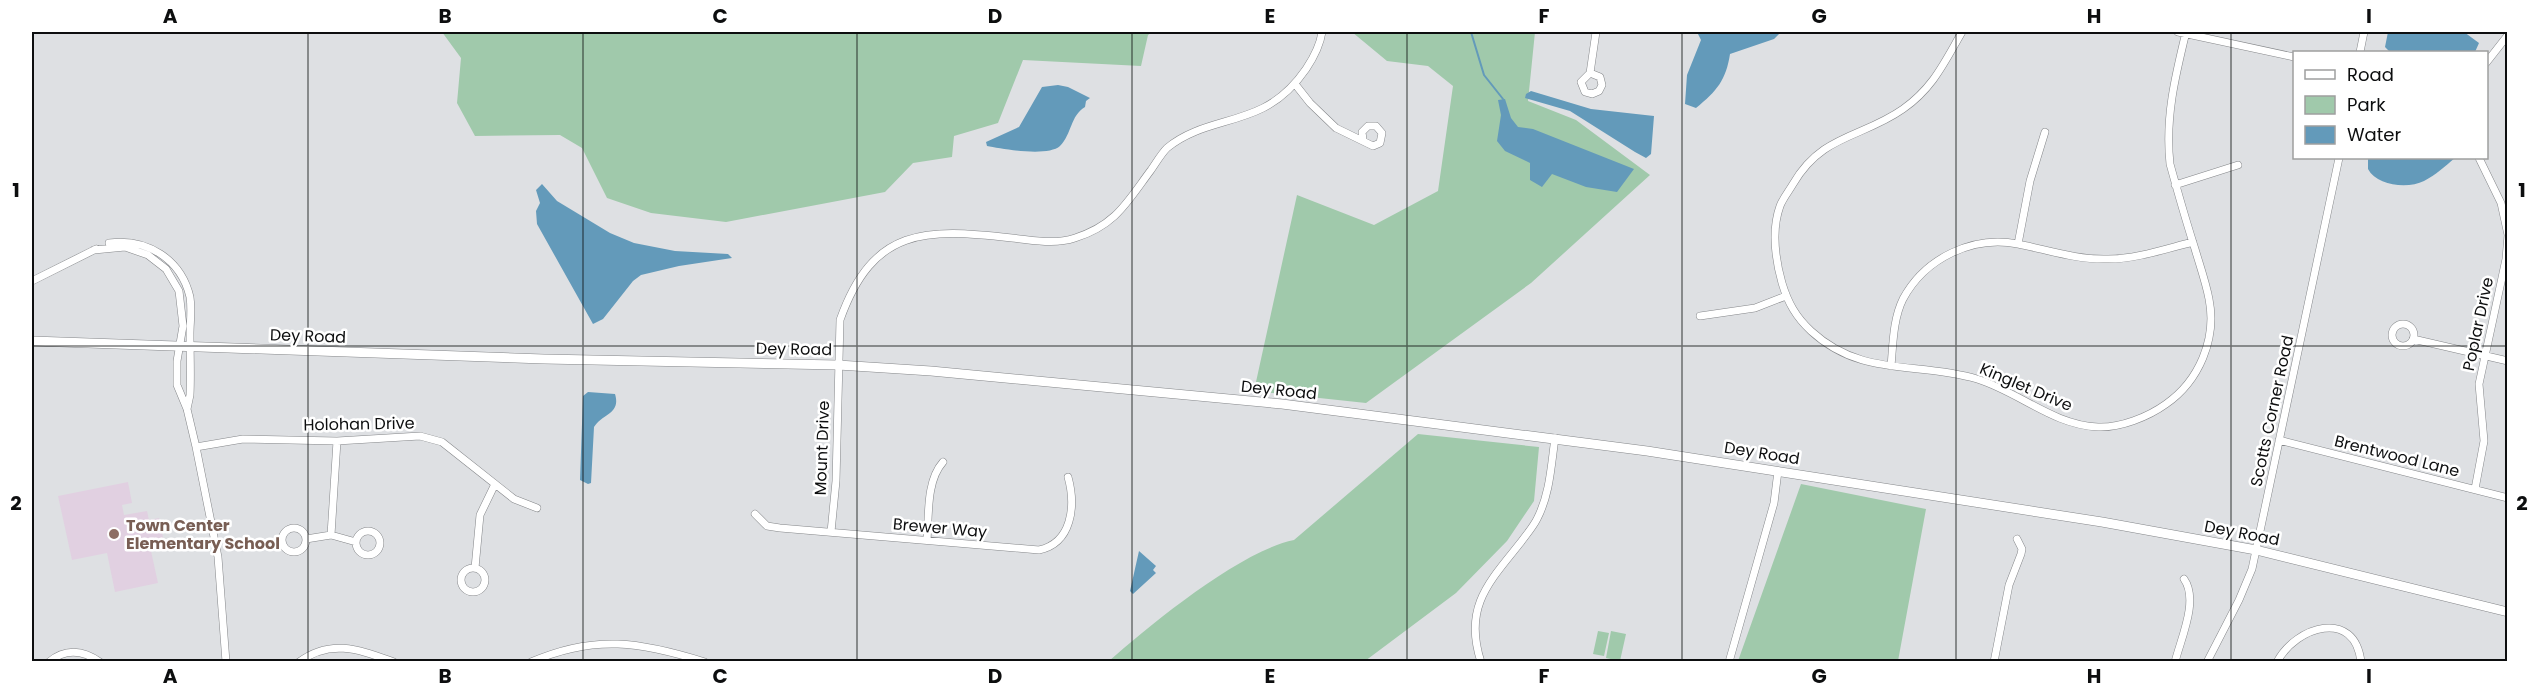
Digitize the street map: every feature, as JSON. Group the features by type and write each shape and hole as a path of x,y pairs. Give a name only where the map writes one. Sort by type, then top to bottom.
{"main road":[{"name":"Dey Road","path":"32,341 544,359 838,365 931,371 1282,404 1554,438 2102,522 2256,550 2508,612"}],"street":[{"name":"Mount Drive","path":"831,532 836,481 840,320 849,296 861,275 890,248 910,238 930,233 970,233 1053,242 1088,233 1108,223 1165,150 1186,134 1262,109 1295,84 1314,58 1322,32"},
{"path":"1590,73 1596,32"},
{"name":"Kinglet Drive","path":"1962,32 1930,87 1901,111 1825,148 1804,164 1780,205 1775,235 1776,261 1786,296 1797,317 1827,345 1845,356 1891,366 1938,371 1978,379 2065,421 2098,427 2121,424 2157,411 2188,383 2207,350 2210,301 2170,164 2168,117 2183,32"},
{"path":"2183,32 2293,57"},
{"path":"2360,51 2364,32"},
{"path":"2488,62 2508,35"},
{"path":"1295,84 1310,103 1336,128 1348,136 1363,140"},
{"path":"2018,244 2030,181 2045,132"},
{"name":"Scotts Corner Road","path":"2207,662 2239,600 2256,550 2338,159"},
{"name":"Poplar Drive","path":"2475,489 2484,441 2478,384 2506,259 2508,235 2501,203 2479,159"},
{"path":"2175,185 2238,165"},
{"path":"1891,366 1896,320 1903,299 1925,270 1938,260 1980,243 2018,244 2067,256 2108,260 2157,252 2193,242"},
{"path":"32,281 109,244 132,243 150,248 171,262 183,279 190,298 190,395 187,409"},
{"path":"94,250 117,247 132,249 148,255 166,269 181,298 183,326 179,346 177,385 187,409 218,557 226,662"},
{"path":"1700,316 1755,308 1786,296"},
{"path":"2413,339 2508,361"},
{"name":"Holohan Drive","path":"196,447 243,439 337,441 420,436 442,442 514,499 537,508"},
{"path":"1481,662 1475,643 1477,605 1488,584 1536,522 1545,501 1554,438"},
{"name":"Brentwood Lane","path":"2279,440 2508,498"},
{"path":"331,536 337,441"},
{"path":"927,540 933,480 936,470 943,462"},
{"path":"1729,662 1774,503 1778,471"},
{"name":"Brewer Way","path":"755,514 767,525 1039,550 1051,548 1067,530 1072,500 1068,477"},
{"path":"475,568 480,514 495,484"},
{"path":"306,539 331,536 356,542"},
{"path":"1994,662 2008,585 2022,549 2017,539"},
{"path":"2175,662 2190,602 2189,585 2184,579"},
{"path":"2277,662 2292,641 2311,631 2332,628 2344,631 2356,640 2361,662"},
{"path":"531,662 550,658 579,644 619,643 644,646 705,662"},
{"path":"299,662 316,652 340,646 355,648 394,662"},
{"path":"49,662 56,656 70,651 86,654 100,662"}],"shaded area":[{"name":"Town Center Elementary School","path":"128,482 132,503 122,505 124,515 147,511 149,520 159,518 165,547 151,551 158,583 115,592 107,553 72,560 58,496"}],"green space":[{"path":"442,32 1152,32 1148,35 1141,66 1023,60 998,123 954,136 952,157 913,163 885,192 726,222 651,213 607,198 582,148 560,135 475,136 457,103 461,58"},
{"path":"1352,32 1535,32 1528,101 1576,120 1650,175 1531,283 1366,403 1254,391 1297,195 1374,225 1438,191 1453,86 1428,66 1387,61"},
{"path":"1418,434 1539,447 1534,501 1507,541 1456,593 1365,661 1109,661 1172,609 1223,573 1248,558 1294,540"},
{"path":"1801,484 1926,509 1898,661 1738,661"},
{"path":"1598,631 1609,633 1604,656 1593,654"},
{"path":"1611,631 1626,634 1620,661 1606,658"}],"water":[{"path":"1697,32 1781,32 1774,39 1730,54 1723,78 1710,96 1696,108 1685,104 1687,75 1701,40"},
{"path":"2388,32 2464,32 2479,43 2475,51 2389,51 2385,47"},
{"path":"1058,85 1068,87 1090,98 1086,101 1085,107 1076,115 1060,146 1036,152 987,146 986,142 1019,127 1042,87"},
{"path":"1531,91 1591,109 1654,116 1651,154 1646,158 1570,111 1525,98 1526,94"},
{"path":"1505,99 1511,118 1518,127 1533,129 1634,169 1617,192 1586,187 1552,174 1542,187 1530,180 1530,163 1505,151 1497,141 1501,115 1498,100"},
{"path":"2368,159 2454,159 2424,181 2410,185 2385,182 2372,175 2368,169"},
{"path":"542,184 557,201 610,233 634,243 675,251 728,254 732,258 679,266 641,275 633,281 603,319 593,324 537,224 536,211 540,203 536,190"},
{"path":"588,392 615,394 616,406 594,427 591,483 588,484 580,480 583,396"},
{"path":"1139,551 1156,566 1153,570 1156,573 1133,594 1130,591"}],"waterway":[{"path":"1471,32 1484,75 1503,99"}],"place":[{"name":"Town Center Elementary School","path":"114,534"}]}
